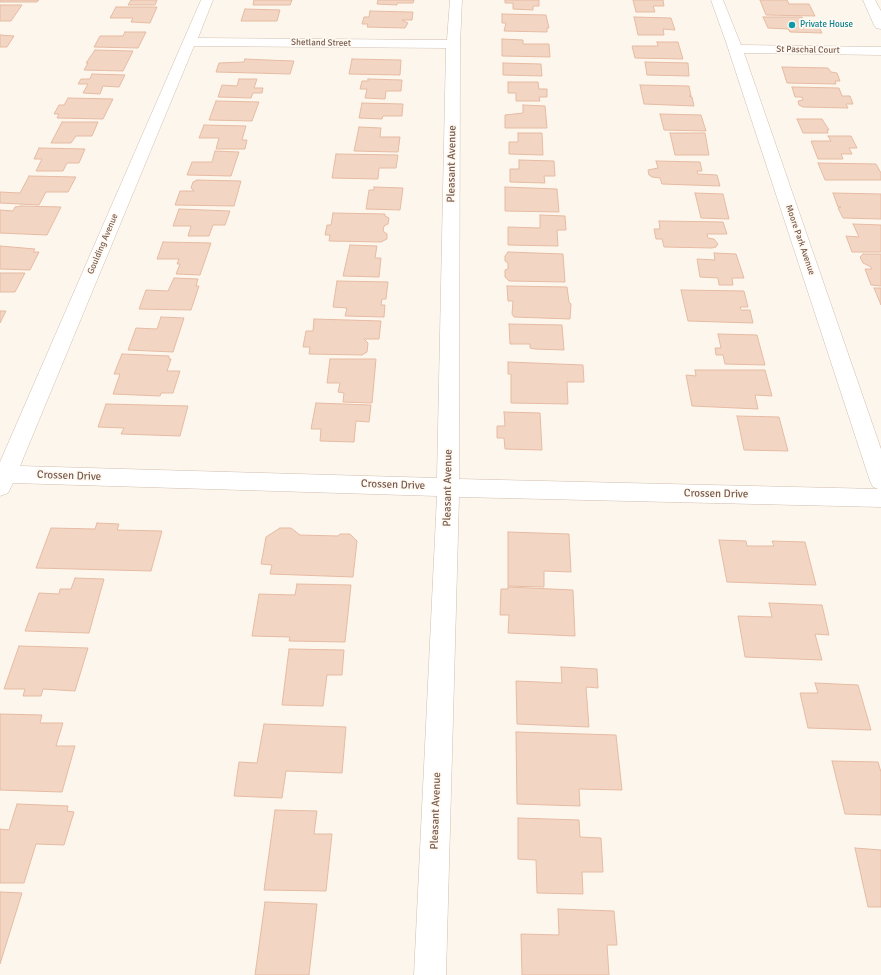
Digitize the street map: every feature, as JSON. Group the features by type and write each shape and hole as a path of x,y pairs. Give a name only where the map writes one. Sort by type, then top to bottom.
{"street":[{"name":"Goulding Avenue","path":"2,479 207,0"},
{"name":"Pleasant Avenue","path":"430,975 448,487 453,44 456,0"},
{"name":"Moore Park Avenue","path":"717,0 735,49 881,481"},
{"path":"869,0 881,25"},
{"name":"Shetland Street","path":"189,42 453,44"},
{"name":"St Paschal Court","path":"735,49 881,51"},
{"name":"Crossen Drive","path":"2,479 448,487 881,498"}],"building":[{"path":"0,0 39,0 37,2 0,2"},
{"path":"131,0 157,0 155,5 128,5"},
{"path":"254,0 292,0 290,5 253,5"},
{"path":"378,0 414,0 413,3 397,3 397,5 377,4"},
{"path":"505,0 539,0 539,6 533,6 533,10 513,9 513,3 505,3"},
{"path":"633,0 663,0 664,6 653,6 655,12 636,12"},
{"path":"760,0 787,0 789,4 809,4 815,16 766,15"},
{"path":"0,5 22,5 11,21 0,21"},
{"path":"116,7 157,7 150,23 131,22 133,18 110,18"},
{"path":"245,9 280,10 277,21 241,21"},
{"path":"370,11 413,12 412,20 402,20 408,23 405,28 367,27 368,24 362,24 364,17 369,17"},
{"path":"502,14 546,15 549,28 547,28 547,32 504,31 506,23 502,23"},
{"path":"634,17 671,18 675,30 663,29 664,35 638,35"},
{"name":"Private House","path":"763,17 802,17 804,21 816,21 822,33 790,32 788,29 768,28"},
{"path":"125,32 146,32 138,48 94,47 100,36 123,36"},
{"path":"0,35 14,36 7,47 0,47"},
{"path":"502,39 523,40 523,44 549,44 550,57 502,56"},
{"path":"657,42 678,42 683,59 635,58 632,46 658,46"},
{"path":"95,50 133,51 123,71 84,70 88,63 86,63"},
{"path":"245,59 294,61 290,74 216,72 219,63 244,62"},
{"path":"352,59 401,60 400,75 349,74"},
{"path":"645,62 688,63 689,76 647,75"},
{"path":"503,63 541,64 542,76 503,75"},
{"path":"782,67 828,68 831,72 837,73 840,81 835,81 836,84 787,83"},
{"path":"92,74 125,75 119,87 103,86 100,94 83,93 88,84 78,84 81,79 90,79"},
{"path":"239,79 257,79 254,88 263,88 262,93 253,93 251,98 218,97 222,85 237,86"},
{"path":"368,79 402,80 401,91 386,91 385,99 365,98 367,89 360,89 362,81 368,81"},
{"path":"508,82 538,82 539,89 547,89 547,97 539,97 540,101 516,101 516,93 508,93"},
{"path":"640,85 689,86 691,96 689,96 692,97 694,106 644,104"},
{"path":"792,87 839,88 842,96 850,96 853,104 846,104 848,108 803,107 799,105 798,101 803,100 802,97 795,97"},
{"path":"68,98 113,99 103,119 57,118 59,114 54,114 59,105 64,105"},
{"path":"216,101 259,102 252,121 209,120"},
{"path":"362,103 403,104 402,116 383,116 382,119 359,118"},
{"path":"523,105 545,106 547,128 505,128 505,115 523,113"},
{"path":"660,114 701,115 706,131 664,130"},
{"path":"797,119 822,119 829,130 827,130 828,133 803,133"},
{"path":"62,122 98,122 92,136 76,136 71,143 51,143"},
{"path":"204,125 246,126 242,140 247,140 245,149 216,149 219,138 199,138"},
{"path":"359,127 381,128 380,137 400,137 398,152 354,151"},
{"path":"518,133 542,133 543,155 509,154 509,142 518,142"},
{"path":"670,133 705,133 709,155 675,155"},
{"path":"828,136 851,136 857,148 849,148 852,154 841,154 843,159 818,159 811,141 831,141"},
{"path":"39,148 85,149 79,163 67,163 63,171 36,171 42,159 34,159"},
{"path":"215,151 239,152 231,176 187,175 192,162 212,162"},
{"path":"336,154 398,155 396,168 379,168 378,179 332,178"},
{"path":"519,160 554,161 555,176 544,176 545,183 510,182 510,169 519,169"},
{"path":"656,161 700,162 702,171 697,171 698,174 717,175 720,186 662,184 660,178 649,175 648,170 658,168"},
{"path":"818,163 876,164 881,173 881,180 825,180"},
{"path":"29,176 76,177 68,192 46,192 39,205 0,203 0,192 20,193"},
{"path":"197,180 241,181 234,206 175,205 180,191 194,191 191,188 193,182"},
{"path":"374,187 403,188 400,210 366,209 369,190 374,190"},
{"path":"505,187 557,189 559,212 505,211"},
{"path":"695,193 723,194 729,219 701,218"},
{"path":"833,193 881,194 881,219 843,218 838,208 841,207 838,207"},
{"path":"15,207 61,207 47,235 0,233 0,210 13,211"},
{"path":"179,209 230,211 225,225 213,225 209,236 188,236 191,226 173,226"},
{"path":"333,213 385,214 385,216 389,218 388,224 384,226 383,231 387,234 387,239 381,242 329,241 330,235 325,235 327,225 331,225"},
{"path":"540,215 565,216 566,230 557,230 558,246 508,245 508,227 540,228"},
{"path":"659,221 723,222 727,234 707,234 708,238 714,239 718,244 716,247 712,248 664,247 662,239 656,239 654,229 660,229"},
{"path":"853,224 881,225 881,252 852,252 846,236 859,237"},
{"path":"163,242 211,243 200,275 176,274 180,264 177,264 179,259 157,259"},
{"path":"350,245 377,246 375,258 381,258 379,277 343,276"},
{"path":"0,246 35,249 33,252 39,252 30,270 0,269"},
{"path":"508,252 563,254 565,282 509,281 505,277 505,270 508,269 508,263 505,261 505,256"},
{"path":"714,253 736,254 744,278 732,278 733,285 719,285 718,278 700,277 697,259 715,260"},
{"path":"863,254 881,254 881,286 871,285 865,269 872,269 863,263 860,257"},
{"path":"0,273 25,273 15,292 0,292"},
{"path":"174,278 198,279 196,286 199,286 191,310 139,309 146,290 168,291"},
{"path":"337,281 388,282 386,299 382,299 381,305 385,305 384,317 345,316 347,308 333,307"},
{"path":"507,286 567,287 569,302 571,304 570,319 514,317 512,314 513,301 508,301"},
{"path":"874,288 881,288 881,305"},
{"path":"681,290 744,291 748,307 740,307 741,310 750,310 753,323 688,321"},
{"path":"0,311 6,311 0,323"},
{"path":"161,317 184,318 173,352 128,350 136,328 157,329"},
{"path":"314,319 381,321 379,339 364,339 368,343 367,352 362,355 309,354 310,347 303,347 306,331 313,331"},
{"path":"509,324 562,325 564,350 535,349 530,348 530,344 510,344"},
{"path":"718,334 757,335 765,365 725,364 723,355 716,355 715,348 721,348"},
{"path":"122,354 169,356 169,359 171,359 167,371 180,371 173,393 161,393 160,396 113,394 120,374 114,374"},
{"path":"330,359 376,359 372,403 343,402 344,393 338,392 340,383 327,383"},
{"path":"508,362 583,365 584,382 567,382 568,404 511,403 511,374 508,374"},
{"path":"695,370 765,370 772,396 755,395 758,409 692,406 686,375 696,376"},
{"path":"316,403 371,405 369,422 356,421 354,442 320,441 321,429 311,429"},
{"path":"106,404 188,406 180,436 121,434 124,428 98,427"},
{"path":"504,412 540,413 542,450 505,449 504,438 497,438 497,426 505,426"},
{"path":"737,416 779,417 788,451 744,450"},
{"path":"97,523 119,524 117,530 162,531 151,571 36,568 51,528 95,529"},
{"path":"280,528 291,528 300,535 338,536 340,534 350,534 357,541 353,577 270,574 272,565 261,564 266,537"},
{"path":"508,532 569,534 571,572 544,571 544,587 508,586"},
{"path":"719,540 746,541 747,546 774,546 772,541 805,542 816,585 727,582"},
{"path":"75,578 104,579 89,633 25,631 39,593 59,594 60,589 71,589"},
{"path":"297,584 351,585 345,642 289,641 290,637 252,636 259,594 295,595"},
{"path":"508,587 573,590 575,636 508,633 509,615 500,615 501,589 508,589"},
{"path":"769,603 822,605 829,635 815,634 822,660 745,657 738,616 772,617"},
{"path":"19,646 88,648 75,691 43,689 41,696 23,696 25,689 4,689"},
{"path":"289,649 344,650 342,675 327,675 323,706 282,705"},
{"path":"561,667 597,669 598,688 586,687 589,727 517,724 516,681 562,683"},
{"path":"815,683 858,685 871,730 808,728 800,693 818,693"},
{"path":"0,714 42,715 40,723 63,723 56,746 75,746 62,792 0,790"},
{"path":"264,724 346,727 342,773 286,771 282,798 234,796 239,762 257,763"},
{"path":"516,732 616,735 622,790 579,789 580,806 517,804"},
{"path":"832,761 878,762 881,772 881,815 845,814"},
{"path":"17,804 68,806 67,811 74,812 64,845 36,844 24,883 0,883 0,829 9,830"},
{"path":"275,810 317,811 314,834 332,834 326,891 264,890"},
{"path":"518,818 579,820 580,837 601,838 603,872 582,872 583,894 537,893 536,860 518,859"},
{"path":"855,848 881,850 881,907 868,907"},
{"path":"0,892 22,893 0,964"},
{"path":"265,902 317,904 309,975 255,975"},
{"path":"558,909 614,911 617,945 607,945 609,975 522,975 521,934 559,935"}],"place":[{"name":"Private House","path":"792,25"}]}
